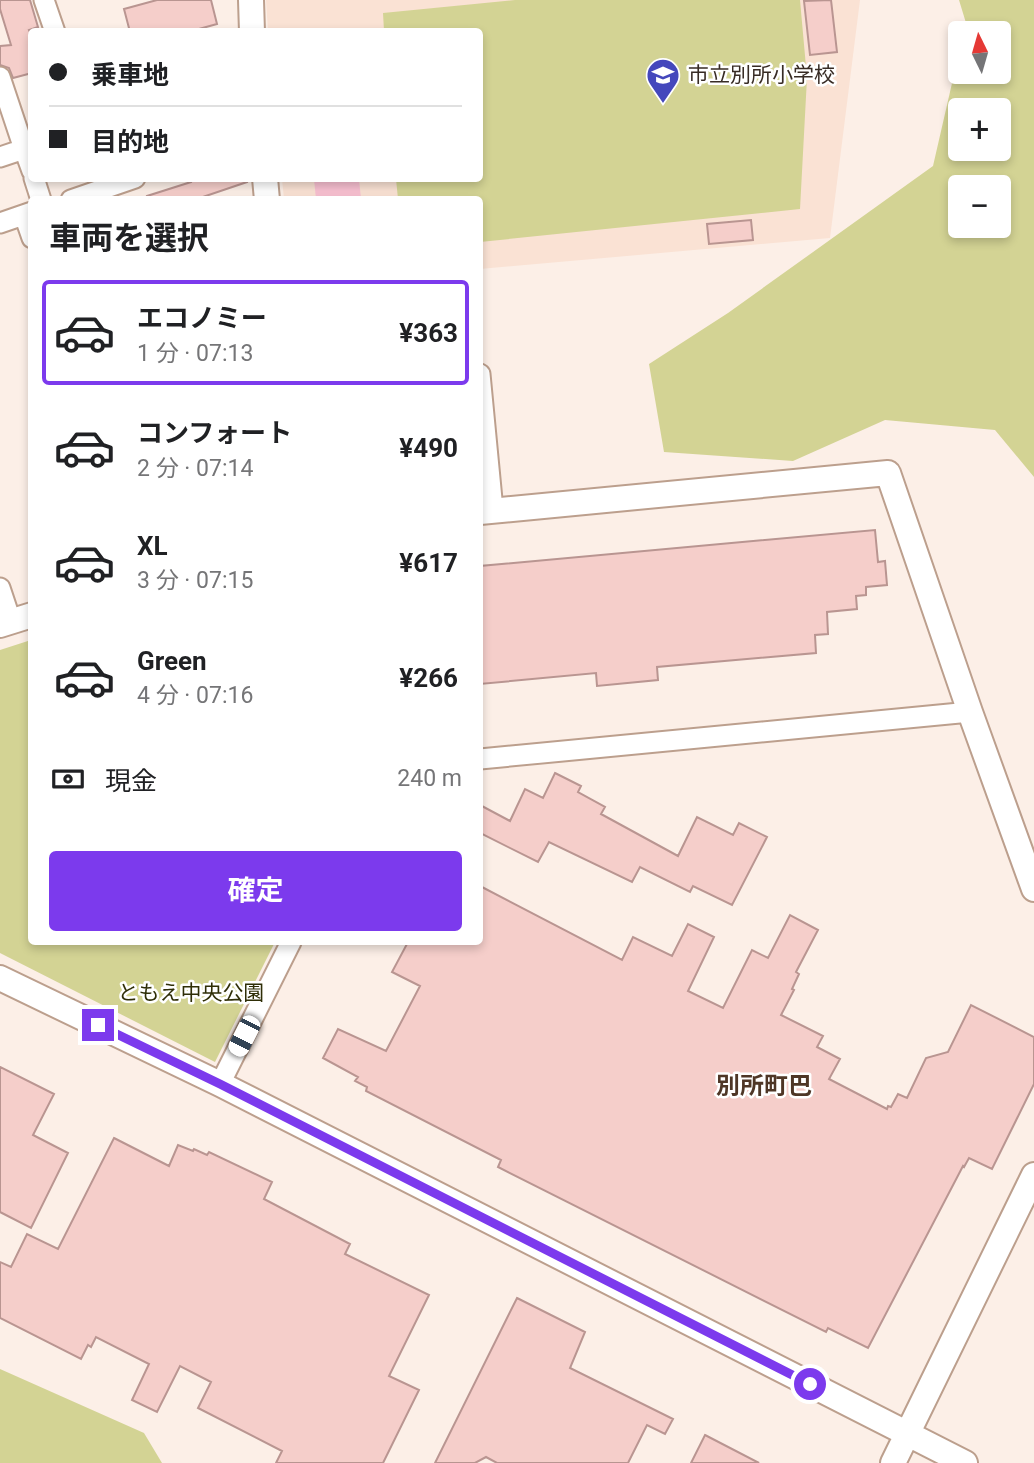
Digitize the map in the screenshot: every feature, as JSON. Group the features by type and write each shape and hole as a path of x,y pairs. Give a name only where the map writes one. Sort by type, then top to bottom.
{"street":[{"path":"44,0 54,28"},
{"path":"251,0 253,28"},
{"path":"0,76 28,160"},
{"path":"0,156 24,149"},
{"path":"79,196 106,183"},
{"path":"0,223 28,214"},
{"path":"483,442 486,511 888,473 1034,889"},
{"path":"0,587 14,620"},
{"path":"483,759 970,712"},
{"path":"220,1084 290,945"},
{"path":"0,978 220,1084 965,1463"},
{"path":"893,1463 1034,1175"}],"shaded area":[{"name":"市立別所小学校","path":"266,0 860,0 830,238 483,269 483,196 284,196 282,182 483,182 483,28 268,28"},
{"path":"314,182 359,182 361,196 316,196"}],"green space":[{"name":"市立別所小学校","path":"515,0 800,0 807,78 800,209 483,242 483,196 398,196 396,182 483,182 483,28 384,28 383,13"},
{"path":"959,0 1034,0 1034,477 995,430 885,420 793,461 664,452 649,364 728,313 933,166 948,101 948,161 1011,161 1011,98 949,98 952,84 1012,84 1012,21 965,21"},
{"name":"ともえ中央公園","path":"28,641 28,945 274,945 215,1062 0,953 0,650"},
{"path":"0,1369 144,1433 162,1463 0,1463"}],"building":[{"path":"0,0 30,0 38,27 28,28 28,74 13,78 9,68 0,65 0,46 11,45 0,9"},
{"path":"157,0 211,0 217,24 202,28 129,28 124,9"},
{"path":"831,0 837,52 810,55 804,1"},
{"path":"191,182 247,182 206,196 147,196"},
{"path":"751,220 753,240 709,244 707,224"},
{"path":"875,530 878,562 885,561 887,585 866,587 866,595 856,596 857,609 827,612 828,634 815,635 816,653 657,667 658,680 597,686 596,673 483,684 483,566"},
{"path":"555,773 581,786 578,792 605,807 601,814 678,856 697,817 733,835 739,823 767,837 732,905 693,886 690,892 640,867 632,882 549,842 538,862 483,834 483,807 510,821 525,789 543,798"},
{"path":"483,888 622,960 633,937 672,956 688,924 714,937 688,991 723,1008 752,950 768,958 790,915 818,930 796,972 799,974 792,989 794,990 781,1015 823,1036 817,1047 840,1059 829,1079 887,1109 888,1106 891,1107 898,1094 907,1098 926,1058 948,1052 971,1005 1034,1037 1034,1084 992,1169 969,1158 963,1166 868,1348 828,1328 826,1332 498,1167 501,1160 366,1091 367,1087 355,1081 358,1077 323,1058 338,1029 386,1051 420,986 392,972 406,945 483,945"},
{"path":"0,1067 54,1094 33,1135 68,1153 31,1228 0,1212"},
{"path":"114,1138 169,1166 178,1145 207,1155 209,1152 272,1182 264,1199 350,1244 345,1254 429,1295 389,1376 419,1390 383,1463 276,1463 282,1451 198,1408 211,1382 180,1366 157,1412 132,1400 149,1364 96,1337 91,1347 88,1345 81,1359 0,1318 0,1262 11,1267 27,1234 58,1249"},
{"path":"517,1298 585,1332 570,1368 673,1419 665,1434 647,1425 628,1463 497,1463 486,1457 475,1463 435,1463"},
{"path":"705,1435 759,1463 691,1463"}],"place":[{"name":"市立別所小学校","path":"663,105"}],"district":[{"name":"別所町巴","path":"764,1086"}],"route":[{"path":"98,1025 220,1084 810,1384"}]}
